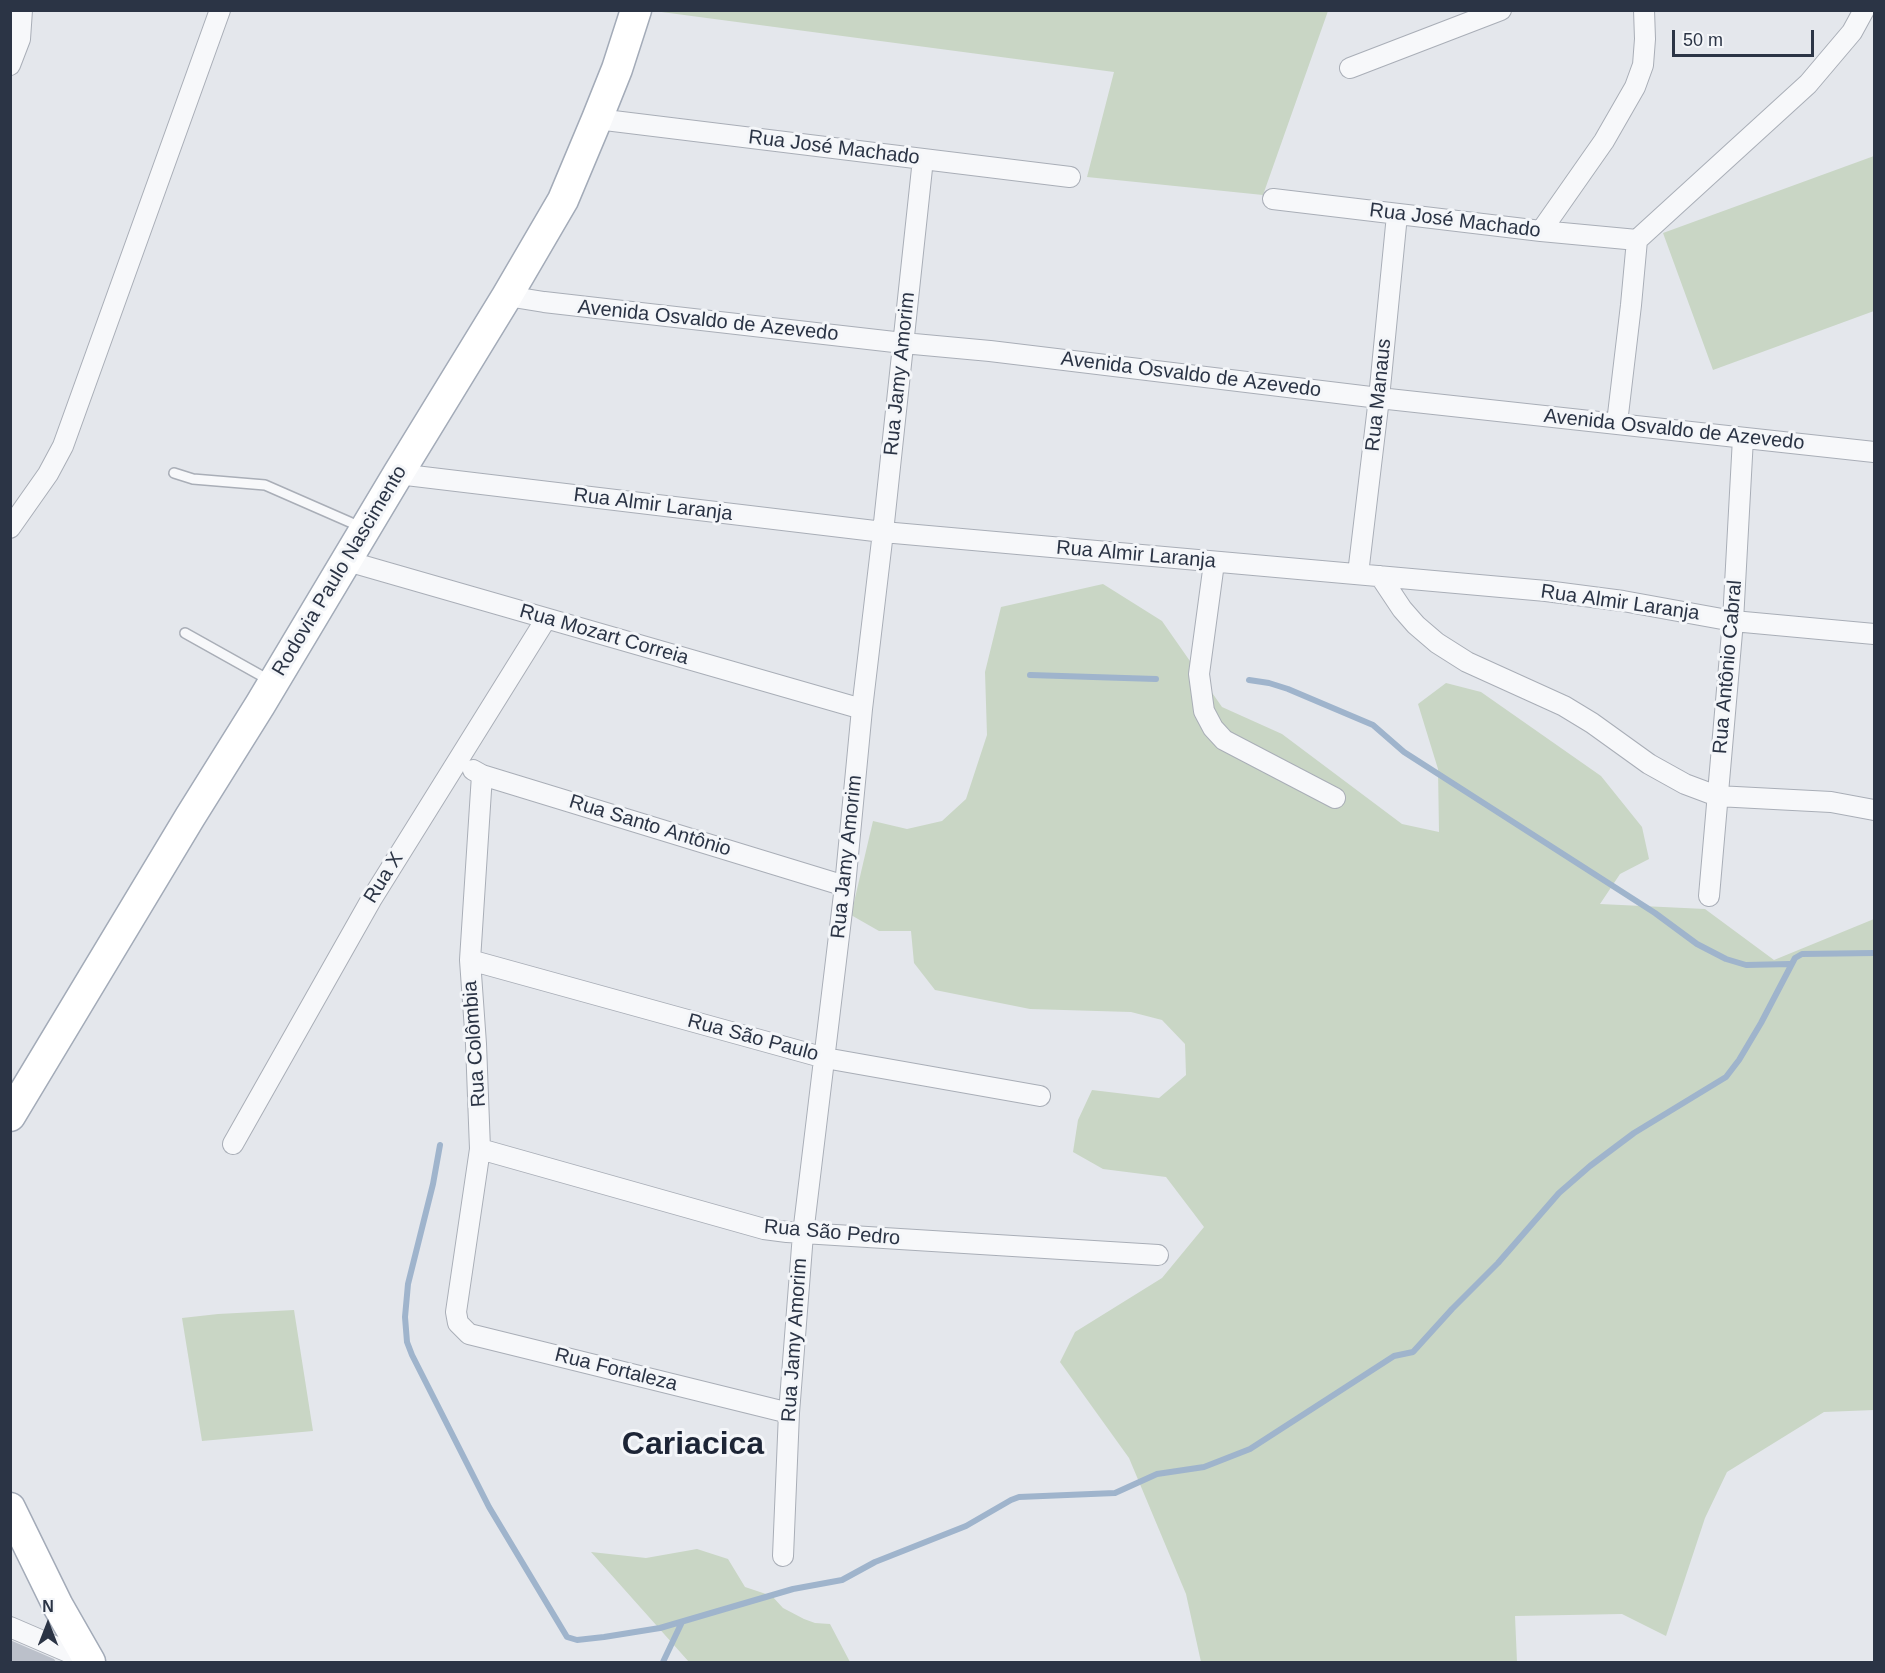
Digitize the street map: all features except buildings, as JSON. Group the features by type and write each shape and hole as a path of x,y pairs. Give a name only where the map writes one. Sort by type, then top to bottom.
{"main road":[{"name":"Rodovia Paulo Nascimento","path":"10,1116 190,817 274,683 563,200 617,69 636,10"},
{"path":"10,1508 57,1606 89,1661"}],"street":[{"path":"10,65 20,39 22,10"},
{"path":"10,528 48,474 63,446 220,10"},
{"path":"1350,68 1501,10"},
{"path":"1540,231 1604,141 1635,87 1644,56 1646,39 1644,10"},
{"path":"1617,423 1637,240 1808,84 1851,32 1864,10"},
{"name":"Rua José Machado","path":"597,119 1070,177"},
{"name":"Rua Jamy Amorim","path":"783,1556 789,1413 803,1234 845,886 862,709 923,159"},
{"name":"Rua José Machado","path":"1273,199 1397,215 1637,240"},
{"name":"Rua Manaus","path":"1358,574 1379,398 1397,215"},
{"name":"Avenida Osvaldo de Azevedo","path":"507,296 1379,398 1875,452"},
{"name":"Rua Antônio Cabral","path":"1709,896 1732,621 1743,438"},
{"name":"Rua Almir Laranja","path":"398,474 883,532 1546,591 1623,601 1732,621 1875,634"},
{"name":"Rua Mozart Correia","path":"347,561 862,709"},
{"path":"1214,563 1198,674 1204,711 1213,728 1224,740 1335,798"},
{"path":"1380,576 1402,609 1437,644 1467,662 1564,706 1670,777 1717,796 1831,802 1875,810"},
{"name":"Rua X","path":"232,1144 370,900 546,619"},
{"name":"Rua Santo Antônio","path":"457,761 482,775 845,886"},
{"name":"Rua Colômbia","path":"456,1312 480,1149 470,960 482,775"},
{"name":"Rua São Paulo","path":"470,960 825,1058 1040,1096"},
{"name":"Rua São Pedro","path":"480,1149 764,1229 803,1234 1158,1255"},
{"name":"Rua Fortaleza","path":"456,1312 458,1323 469,1334 789,1413"},
{"path":"10,1627 89,1661"}],"lane":[{"path":"174,472 193,479 265,484 366,529"},
{"path":"184,633 274,683"}],"green space":[{"path":"654,11 1328,11 1263,195 1087,177 1114,72"},
{"path":"1874,156 1874,311 1713,370 1663,233"},
{"path":"1103,584 1162,621 1222,707 1282,734 1402,824 1439,832 1438,769 1418,704 1446,683 1481,692 1601,776 1642,827 1649,859 1620,874 1600,904 1705,909 1774,960 1874,919 1874,1410 1824,1412 1727,1472 1705,1518 1666,1636 1622,1614 1515,1616 1517,1662 1201,1662 1186,1594 1129,1458 1060,1362 1075,1332 1162,1278 1204,1227 1166,1177 1103,1169 1073,1152 1078,1120 1092,1090 1159,1098 1186,1075 1185,1044 1162,1020 1131,1012 1030,1009 935,990 914,963 911,931 879,931 851,915 873,821 907,829 942,821 966,799 987,735 985,672 1001,607"},
{"path":"294,1310 313,1431 202,1441 182,1318"},
{"path":"697,1549 728,1559 745,1587 772,1596 783,1608 804,1619 815,1623 830,1624 850,1662 689,1662 591,1552 646,1558"}],"waterway":[{"path":"1030,675 1156,679"},
{"path":"1249,680 1288,689 1373,725 1404,752 1655,913 1697,944 1726,959 1746,965 1790,964"},
{"path":"440,1145 433,1184 408,1284 405,1317 407,1342 489,1507 567,1637 577,1640 604,1637 660,1628 793,1589 842,1580 875,1562 966,1526 1019,1497 1115,1493 1157,1474 1204,1467 1250,1449 1394,1356 1413,1352 1498,1263 1559,1193 1634,1133 1726,1077 1761,1023 1795,958 1802,954 1874,953"},
{"path":"663,1662 682,1622"}],"district":[{"name":"Cariacica","path":"693,1445"}]}
